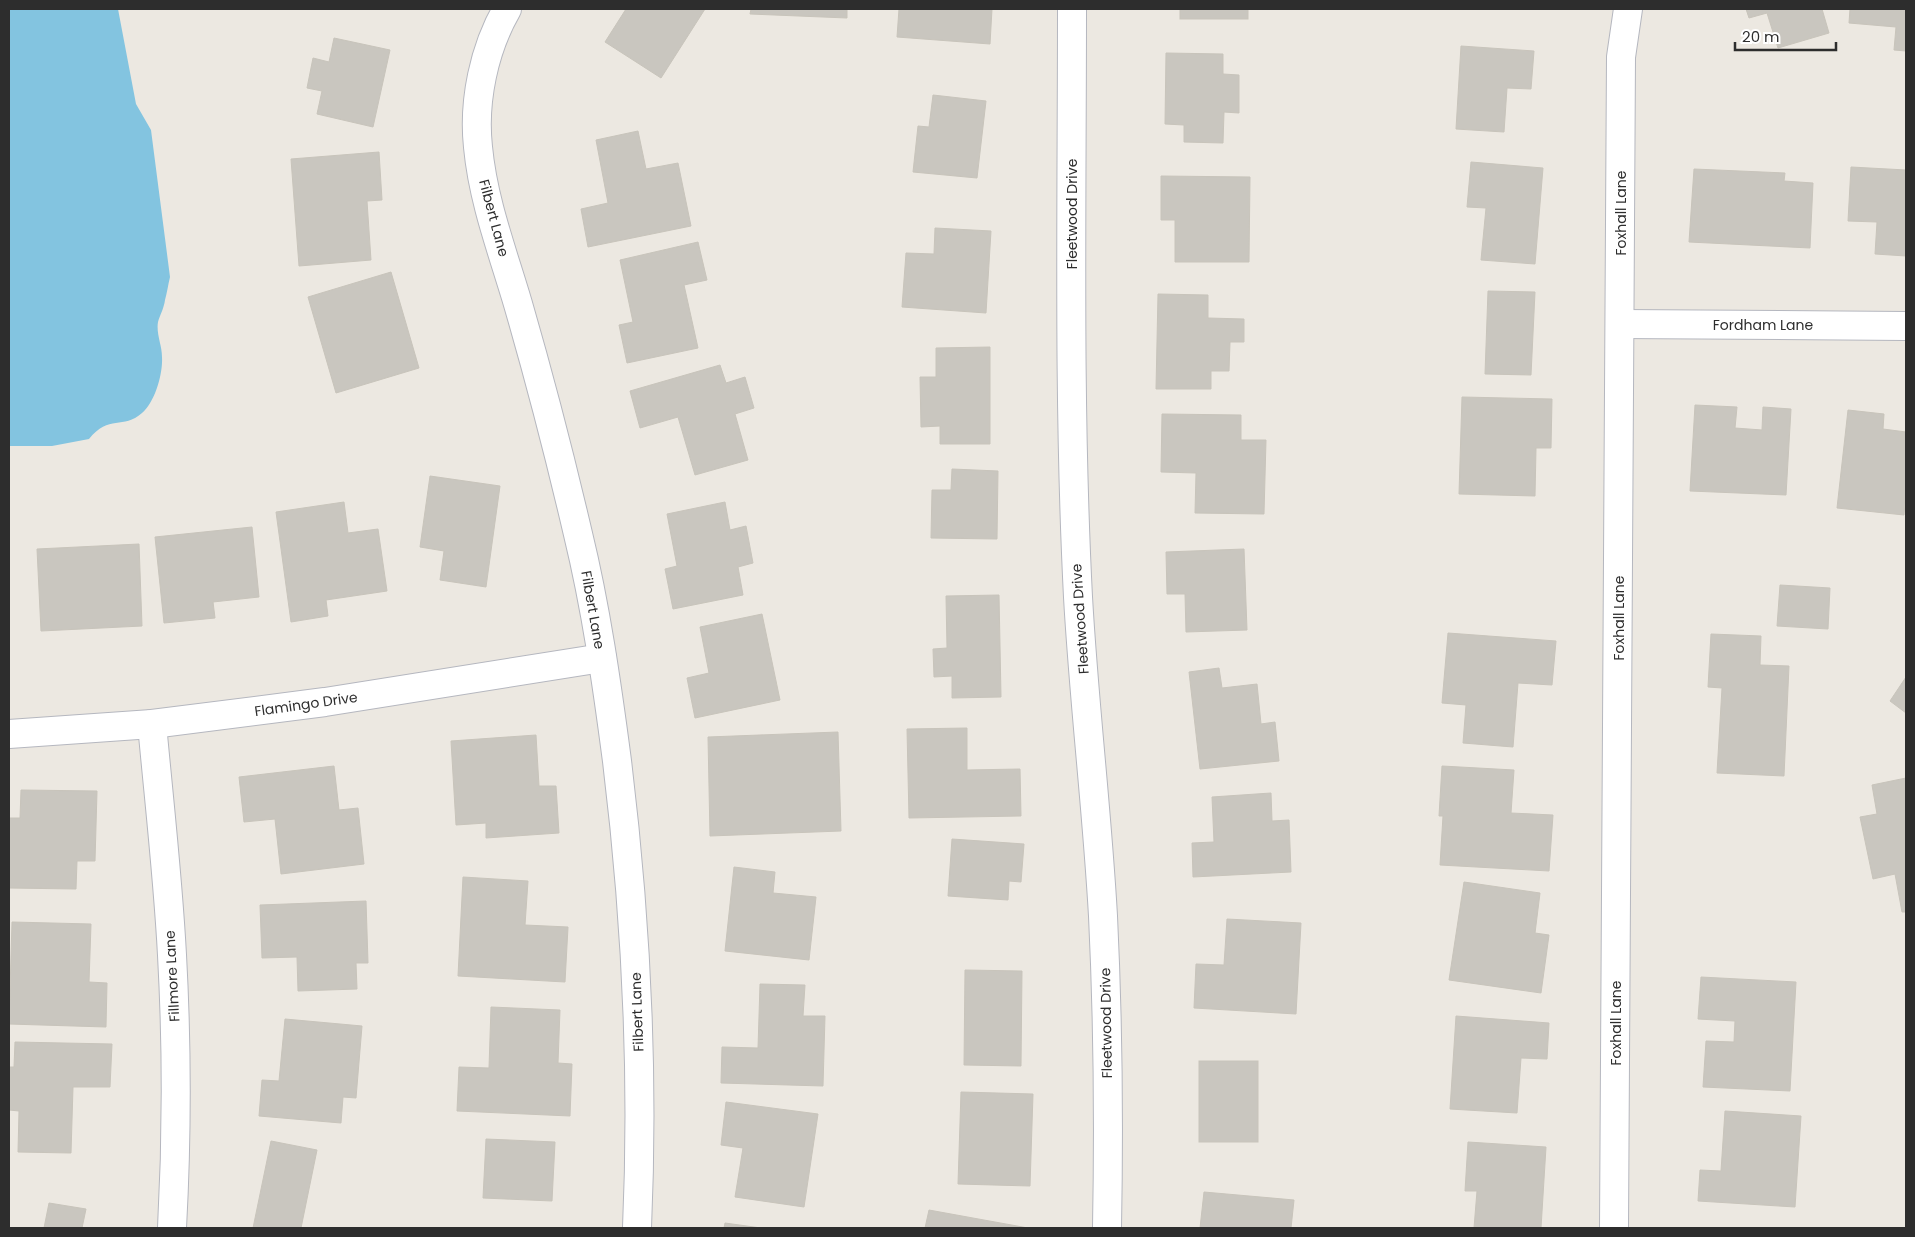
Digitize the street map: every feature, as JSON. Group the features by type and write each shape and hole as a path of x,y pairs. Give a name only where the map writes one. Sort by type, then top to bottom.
{"street":[{"name":"Filbert Lane","path":"507,9 488,55 481,86 477,117 478,147 483,181 492,217 538,375 579,538 602,658 619,782 634,934 640,1088 637,1228"},
{"name":"Fleetwood Drive","path":"1072,9 1073,467 1079,601 1105,967 1108,1108 1106,1228"},
{"name":"Foxhall Lane","path":"1614,1228 1621,57 1628,9"},
{"name":"Fordham Lane","path":"1620,324 1906,326"},
{"name":"Flamingo Drive","path":"9,734 152,724 334,701 602,658"},
{"name":"Fillmore Lane","path":"152,724 172,952 175,1012 176,1122 172,1228"}],"water":[{"path":"9,9 118,9 136,104 151,130 170,277 164,306 158,322 162,353 161,371 154,395 147,408 129,421 103,427 96,431 89,439 52,446 9,446"}],"building":[{"path":"626,9 705,9 661,78 605,42"},
{"path":"751,9 847,9 847,18 750,14"},
{"path":"899,9 992,9 990,44 897,37"},
{"path":"1180,9 1248,9 1248,19 1180,19"},
{"path":"1746,9 1822,9 1829,33 1778,48 1767,13 1749,18"},
{"path":"1850,9 1906,9 1906,51 1894,50 1896,27 1849,23"},
{"path":"334,38 390,50 373,127 317,114 322,91 307,88 313,58 329,62"},
{"path":"1461,46 1534,51 1531,89 1507,88 1504,132 1456,129"},
{"path":"1166,53 1223,54 1223,74 1239,75 1239,113 1224,112 1223,143 1184,142 1184,125 1165,124"},
{"path":"933,95 986,101 977,178 913,172 918,126 929,127"},
{"path":"638,131 646,169 678,163 691,226 588,247 581,209 608,203 596,140"},
{"path":"379,152 382,200 367,201 371,260 299,266 291,159"},
{"path":"1471,162 1543,168 1535,264 1481,260 1486,208 1467,207"},
{"path":"1851,167 1906,170 1906,256 1875,254 1877,222 1848,221"},
{"path":"1694,169 1785,173 1784,181 1813,183 1810,248 1689,242"},
{"path":"1161,176 1250,177 1249,262 1175,262 1175,220 1161,220"},
{"path":"935,228 991,231 986,313 902,307 906,253 934,254"},
{"path":"698,242 707,280 684,285 698,348 627,363 619,325 633,322 620,260"},
{"path":"391,272 419,368 336,393 308,297"},
{"path":"1488,291 1535,292 1531,375 1485,374"},
{"path":"1158,294 1208,295 1208,318 1244,319 1244,342 1230,342 1229,371 1211,371 1211,389 1156,389"},
{"path":"990,347 990,444 940,444 940,426 921,427 920,377 936,377 936,348"},
{"path":"720,365 726,383 745,377 754,408 735,414 748,460 695,475 678,417 640,428 630,391"},
{"path":"1462,397 1552,399 1551,448 1536,448 1535,496 1459,494"},
{"path":"1695,405 1737,407 1735,428 1762,430 1763,407 1791,409 1786,495 1690,491"},
{"path":"1848,410 1884,414 1883,429 1906,432 1904,515 1837,508"},
{"path":"1162,414 1241,415 1241,440 1266,440 1264,514 1195,513 1196,473 1161,472"},
{"path":"952,469 998,471 997,539 931,538 932,490 951,490"},
{"path":"430,476 500,486 486,587 440,580 444,551 420,547"},
{"path":"344,502 348,533 378,529 387,591 326,600 328,616 291,622 276,512"},
{"path":"725,502 730,530 746,526 753,563 738,567 743,595 673,609 665,569 677,566 667,514"},
{"path":"252,527 259,597 213,602 215,618 164,623 155,537"},
{"path":"139,544 142,626 41,631 37,549"},
{"path":"1244,549 1247,630 1186,632 1185,594 1167,594 1166,552"},
{"path":"1780,585 1830,588 1828,629 1777,626"},
{"path":"999,595 1001,697 952,698 952,676 934,677 933,649 947,648 946,596"},
{"path":"762,614 780,700 695,718 687,678 709,673 700,627"},
{"path":"1448,633 1556,641 1552,685 1518,683 1513,747 1463,743 1466,705 1442,703"},
{"path":"1711,634 1761,636 1760,665 1789,666 1784,776 1717,773 1722,688 1708,687"},
{"path":"1219,668 1222,688 1257,684 1261,724 1275,722 1279,761 1200,769 1189,672"},
{"path":"1906,677 1906,713 1890,701"},
{"path":"967,728 967,770 1020,769 1021,816 909,818 907,729"},
{"path":"838,732 841,831 710,836 708,737"},
{"path":"536,735 539,786 556,786 559,833 486,838 486,823 456,825 451,741"},
{"path":"334,766 339,810 358,808 364,864 281,874 275,819 244,822 239,777"},
{"path":"1442,766 1514,770 1511,813 1553,815 1549,871 1440,865 1443,816 1439,816"},
{"path":"1906,778 1906,912 1902,912 1895,874 1873,879 1860,817 1877,814 1872,785"},
{"path":"21,790 97,791 95,861 77,861 76,889 9,888 9,818 20,818"},
{"path":"1271,793 1272,821 1289,820 1291,872 1193,877 1192,843 1214,842 1212,797"},
{"path":"952,839 1024,844 1021,882 1009,881 1008,900 948,896"},
{"path":"734,867 775,872 773,893 816,897 809,960 725,951"},
{"path":"463,877 528,881 525,925 568,927 565,982 458,976"},
{"path":"1464,882 1540,893 1535,933 1549,935 1541,993 1449,980"},
{"path":"366,901 368,963 356,963 357,989 298,991 297,957 262,958 260,905"},
{"path":"1227,919 1301,923 1296,1014 1194,1008 1196,964 1224,965"},
{"path":"12,922 91,924 89,982 107,983 106,1027 9,1024"},
{"path":"965,970 1022,971 1021,1066 964,1065"},
{"path":"1701,977 1796,982 1790,1091 1703,1087 1706,1041 1734,1042 1735,1021 1698,1019"},
{"path":"760,984 805,985 803,1016 825,1016 823,1086 721,1083 722,1047 758,1048"},
{"path":"491,1007 560,1010 558,1063 572,1064 570,1116 457,1111 459,1067 489,1068"},
{"path":"1456,1016 1549,1023 1547,1059 1521,1058 1517,1113 1450,1109"},
{"path":"285,1019 362,1026 356,1098 343,1097 341,1123 259,1116 262,1080 279,1081"},
{"path":"15,1042 112,1044 110,1087 73,1087 71,1153 18,1152 19,1111 9,1110 9,1067 14,1067"},
{"path":"1199,1061 1258,1061 1258,1142 1199,1142"},
{"path":"961,1092 1033,1094 1030,1186 958,1184"},
{"path":"726,1102 818,1114 804,1207 735,1197 743,1148 721,1145"},
{"path":"1725,1111 1801,1116 1795,1207 1698,1201 1700,1170 1721,1171"},
{"path":"486,1139 555,1142 552,1201 483,1198"},
{"path":"271,1141 317,1150 301,1228 253,1228"},
{"path":"1468,1142 1546,1147 1541,1228 1474,1228 1477,1191 1465,1191"},
{"path":"1204,1192 1294,1200 1291,1228 1200,1228"},
{"path":"49,1203 86,1209 82,1228 44,1228"},
{"path":"929,1210 1028,1228 925,1228"},
{"path":"725,1223 761,1228 724,1228"}]}
